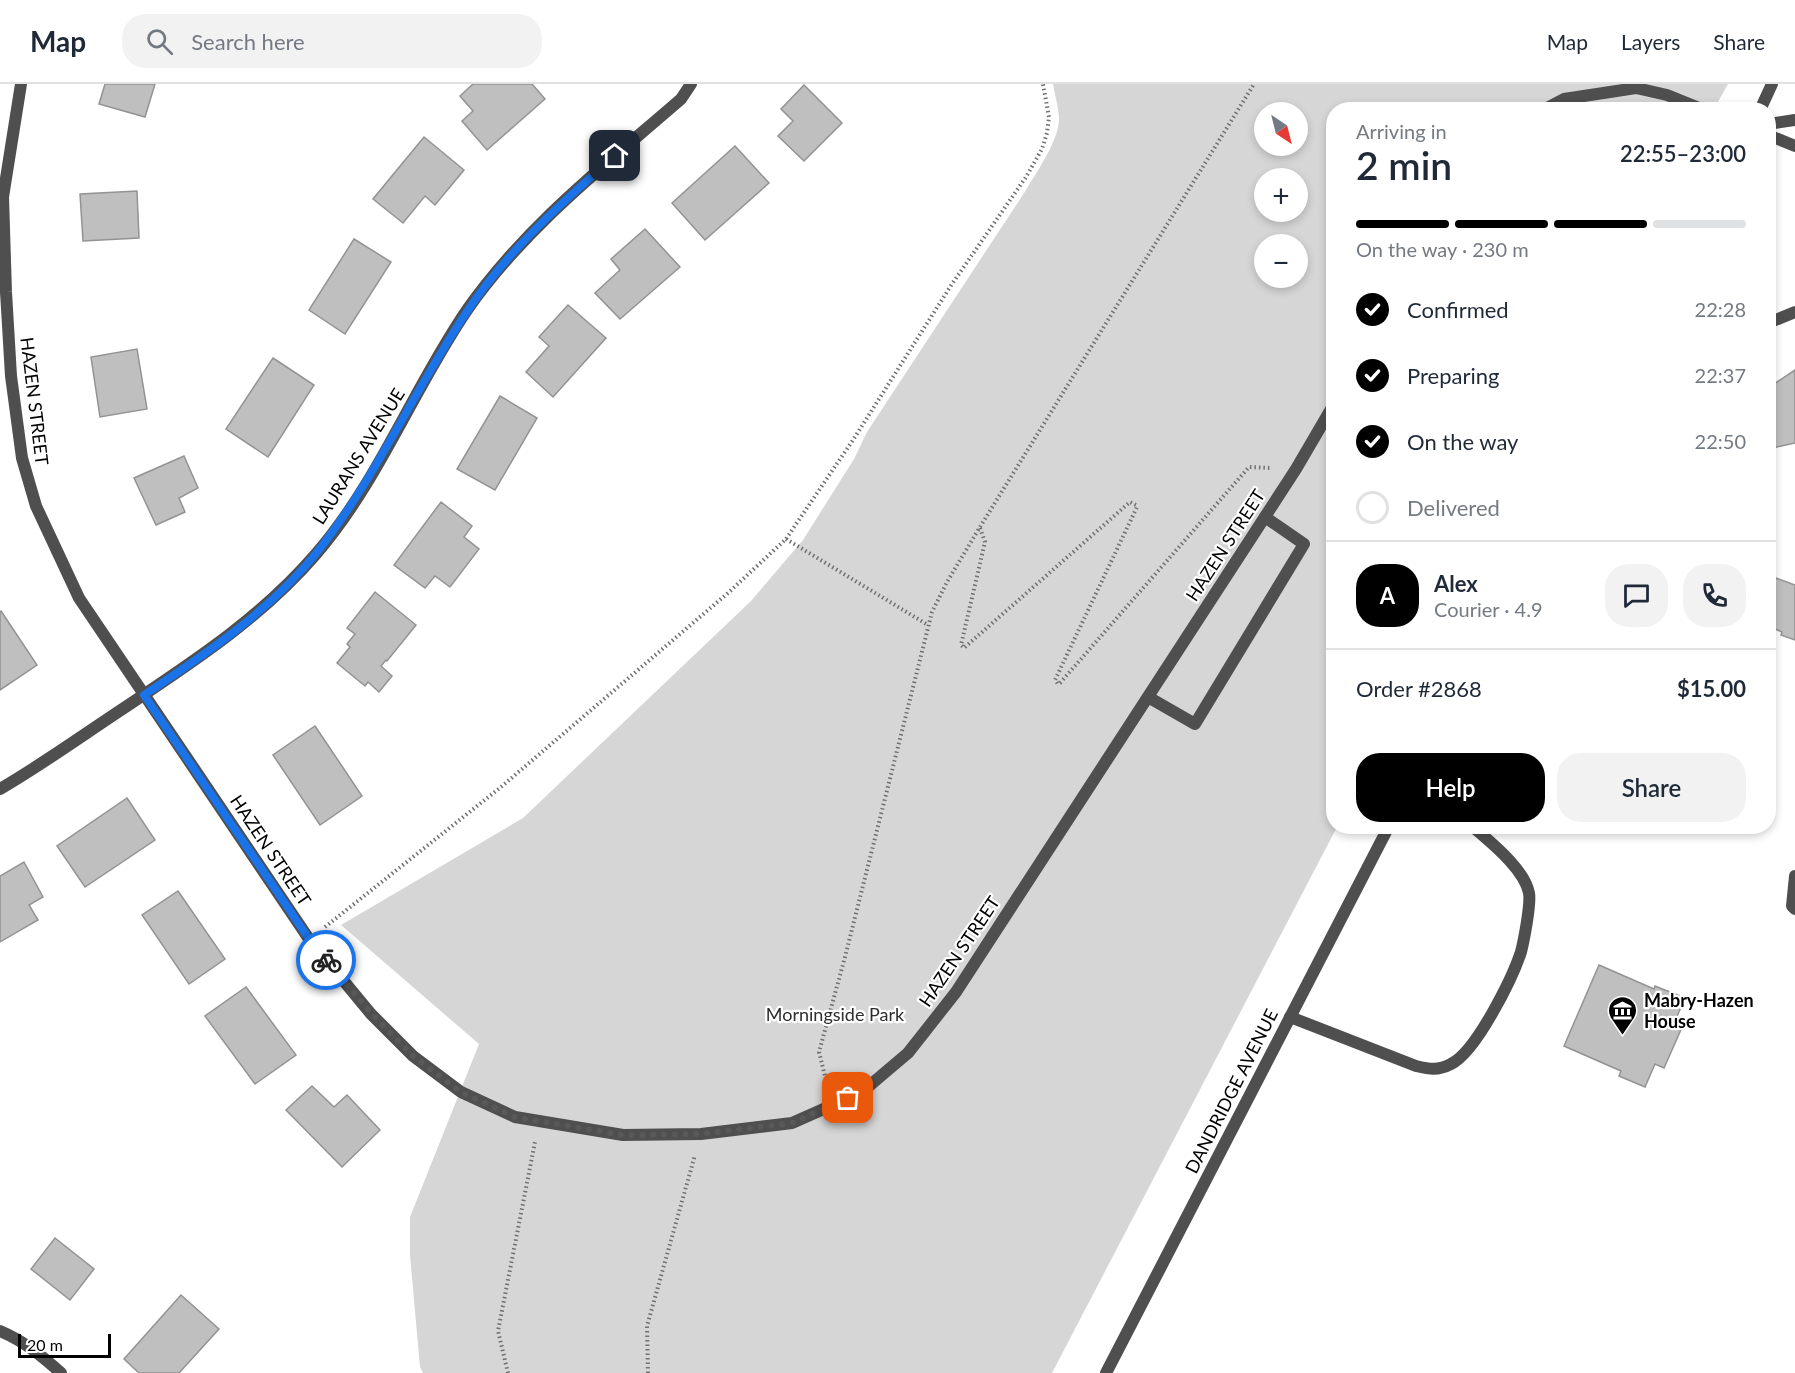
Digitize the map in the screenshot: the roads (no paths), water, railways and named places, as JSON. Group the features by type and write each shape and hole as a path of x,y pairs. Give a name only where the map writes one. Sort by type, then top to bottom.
{"street":[{"name":"HAZEN STREET","path":"21,84 3,197 11,376 22,458 36,506 79,598 309,939 372,1014 413,1056 461,1092 515,1117 622,1135 701,1134 792,1123 862,1092 908,1053 956,992 1296,469 1326,418"},
{"name":"LAURANS AVENUE","path":"0,789 188,666 278,594 317,552 351,506 466,313 504,261 564,200 681,99 691,84"},
{"path":"1764,102 1772,84"},
{"path":"1558,102 1564,99 1636,88 1667,95 1684,102"},
{"path":"1776,123 1795,120"},
{"path":"1776,138 1795,146"},
{"path":"1776,320 1795,312"},
{"path":"1148,697 1195,724 1304,544 1265,517"},
{"name":"DANDRIDGE AVENUE","path":"1106,1373 1385,834"},
{"path":"1290,1017 1416,1066 1435,1070 1453,1064 1468,1050 1493,1012 1521,952 1527,918 1528,892 1519,872 1480,834"},
{"path":"1795,876 1792,906 1795,909"},
{"path":"0,1331 34,1350 61,1373"}],"place":[{"name":"Mabry-Hazen House","path":"1623,1036"}],"park label":[{"name":"Morningside Park","path":"835,1014"}]}
